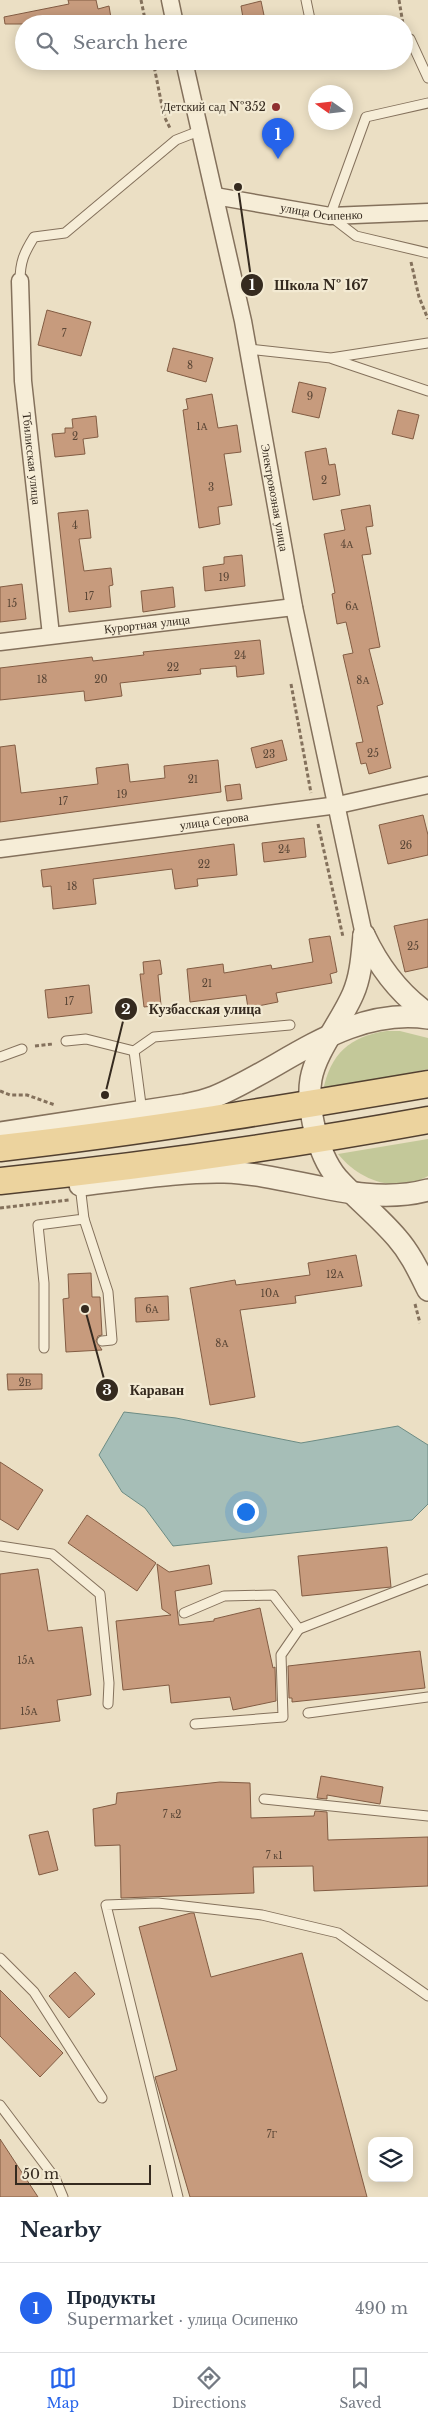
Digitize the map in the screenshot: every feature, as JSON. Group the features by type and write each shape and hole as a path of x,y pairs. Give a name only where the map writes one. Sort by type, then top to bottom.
{"main road":[{"path":"0,1148 79,1139 428,1084"},
{"path":"0,1181 86,1185 428,1120"}],"street":[{"path":"170,0 173,15"},
{"name":"Электровозная улица","path":"186,70 248,349 294,607 338,805 364,935"},
{"name":"улица Осипенко","path":"215,196 330,216 428,212"},
{"name":"Тбилисская улица","path":"20,281 23,381 51,635"},
{"name":"Курортная улица","path":"0,642 294,607"},
{"name":"улица Серова","path":"0,849 338,805 428,785"},
{"path":"364,935 374,957 386,975 400,991 428,1014"},
{"path":"364,935 361,970 354,993 332,1036 318,1056 311,1080 310,1104 318,1140 329,1167 340,1181 398,1239 414,1261 420,1293"},
{"path":"0,1133 142,1112 213,1098 277,1065 305,1048 354,1024 380,1019 416,1016 428,1018"},
{"path":"0,1193 225,1172 269,1176 353,1193 380,1196 428,1190"}],"lane":[{"path":"306,0 309,15"},
{"path":"413,46 428,78"},
{"path":"428,103 366,117 330,216 356,236 428,253"},
{"path":"20,281 22,258 34,237 65,233 176,140 199,131"},
{"path":"330,358 428,343"},
{"path":"248,349 330,358 428,391"},
{"path":"66,1041 86,1039 134,1051 154,1037 290,1025"},
{"path":"0,1057 22,1049"},
{"path":"134,1051 142,1112"},
{"path":"86,1185 84,1219 108,1292 112,1340 102,1341"},
{"path":"44,1348 44,1283 38,1225 84,1219"},
{"path":"0,1546 52,1554 100,1594 109,1683 108,1704"},
{"path":"196,1724 283,1717 282,1656 299,1629 428,1579"},
{"path":"184,1613 224,1596 273,1595 299,1629"},
{"path":"308,1713 428,1697"},
{"path":"264,1799 428,1816"},
{"path":"178,2197 106,1905 158,1903 262,1916 338,1933 428,1996"},
{"path":"0,1958 34,1992 102,2098"},
{"path":"0,2105 55,2178 62,2197"}],"path":[{"path":"141,0 144,15"},
{"path":"399,0 402,15"},
{"path":"155,70 164,116 176,140"},
{"path":"408,249 419,297 428,319"},
{"path":"291,682 314,808 343,939"},
{"path":"22,1049 66,1041"},
{"path":"0,1091 10,1095 27,1095 60,1107"},
{"path":"0,1208 86,1185"},
{"path":"420,1293 420,1323"}],"green space":[{"path":"387,1031 400,1031 428,1038 428,1069 323,1091 331,1067 344,1049 362,1037"},
{"path":"428,1139 428,1176 404,1184 379,1182 368,1178 338,1154"}],"water":[{"path":"124,1412 176,1418 301,1443 398,1426 428,1445 428,1504 412,1520 173,1546 145,1508 122,1492 99,1455"}],"building":[{"path":"68,0 96,0 98,9 109,6 110,15 15,15 15,24 5,24 4,17 69,4"},
{"path":"261,1 264,15 242,15 241,6"},
{"path":"47,310 91,322 81,356 38,345"},
{"path":"173,348 213,358 206,382 167,371"},
{"path":"299,382 326,388 319,418 292,412"},
{"path":"212,394 218,428 237,425 241,452 224,454 232,505 218,507 220,524 199,528 183,410 188,409 186,399"},
{"path":"398,410 419,415 413,439 392,434"},
{"path":"96,416 98,437 83,439 85,454 55,457 52,434 65,433 65,428 73,428 72,419"},
{"path":"326,448 329,465 335,464 340,495 313,500 305,452"},
{"path":"370,505 373,526 366,527 371,554 362,555 380,647 369,649 383,704 377,706 391,768 369,774 366,763 361,764 356,743 363,742 343,655 353,653 346,622 337,624 332,594 335,593 324,534 345,530 341,510"},
{"path":"88,510 91,538 79,539 84,571 111,568 113,585 109,586 111,607 69,612 58,513"},
{"path":"242,555 245,586 205,591 203,567 224,564 224,557"},
{"path":"22,584 26,619 0,622 0,587"},
{"path":"173,587 175,607 143,612 141,591"},
{"path":"260,640 264,674 237,677 236,666 200,669 201,674 120,683 122,696 85,701 84,691 0,700 0,668 92,657 93,661 144,655 143,652"},
{"path":"282,740 287,760 256,768 251,748"},
{"path":"15,745 21,793 98,784 96,768 128,764 130,782 165,778 164,766 218,760 221,792 0,822 0,747"},
{"path":"240,784 242,799 227,801 225,786"},
{"path":"423,815 428,835 428,855 388,864 379,825"},
{"path":"304,838 306,857 264,862 262,843"},
{"path":"234,844 237,875 197,879 198,886 175,889 172,869 93,879 96,904 53,909 51,886 43,887 41,870"},
{"path":"428,919 428,967 405,972 394,926"},
{"path":"330,936 337,972 330,974 332,983 276,993 278,1002 248,1008 246,995 190,1002 187,969 223,964 224,973 271,965 272,969 313,962 309,939"},
{"path":"160,960 162,974 158,975 161,1005 144,1007 140,974 144,974 143,962"},
{"path":"89,985 92,1013 48,1018 45,990"},
{"path":"356,1255 362,1286 295,1296 296,1303 240,1310 255,1397 210,1405 190,1288 235,1280 236,1285 310,1275 308,1263"},
{"path":"91,1273 92,1297 100,1297 102,1335 98,1336 96,1341 102,1350 66,1352 63,1299 69,1298 68,1274"},
{"path":"168,1296 169,1320 136,1322 135,1298"},
{"path":"7,1374 42,1374 42,1389 8,1390"},
{"path":"0,1462 43,1490 18,1530 0,1519"},
{"path":"87,1515 156,1563 137,1591 68,1543"},
{"path":"387,1547 391,1587 302,1596 298,1556"},
{"path":"157,1564 169,1572 209,1565 212,1584 175,1591 179,1625 214,1621 214,1619 260,1608 273,1668 275,1667 276,1701 233,1710 230,1697 171,1703 169,1685 123,1690 116,1621 171,1615 162,1609"},
{"path":"38,1569 48,1631 82,1627 91,1695 57,1700 60,1721 0,1729 0,1574"},
{"path":"420,1651 425,1688 292,1702 292,1698 289,1698 288,1666"},
{"path":"321,1776 383,1787 380,1804 327,1795 327,1799 317,1798"},
{"path":"220,1782 250,1783 251,1818 314,1816 315,1811 327,1812 328,1840 428,1837 428,1886 314,1891 313,1866 253,1867 254,1893 121,1898 120,1845 95,1846 93,1809 116,1804 117,1793"},
{"path":"48,1831 58,1870 39,1875 29,1835"},
{"path":"194,1913 211,1977 302,1953 367,2197 190,2197 155,2077 177,2070 139,1927"},
{"path":"75,1972 95,1994 69,2018 49,1996"},
{"path":"0,1990 63,2053 40,2077 0,2036"},
{"path":"0,2139 38,2197 0,2197"}],"place":[{"name":"Детский сад №352","path":"276,107"},
{"name":"Продукты","path":"278,159"},
{"name":"Школа № 167","path":"238,187"},
{"name":"Кузбасская улица","path":"105,1095"},
{"name":"Караван","path":"85,1309"}]}
